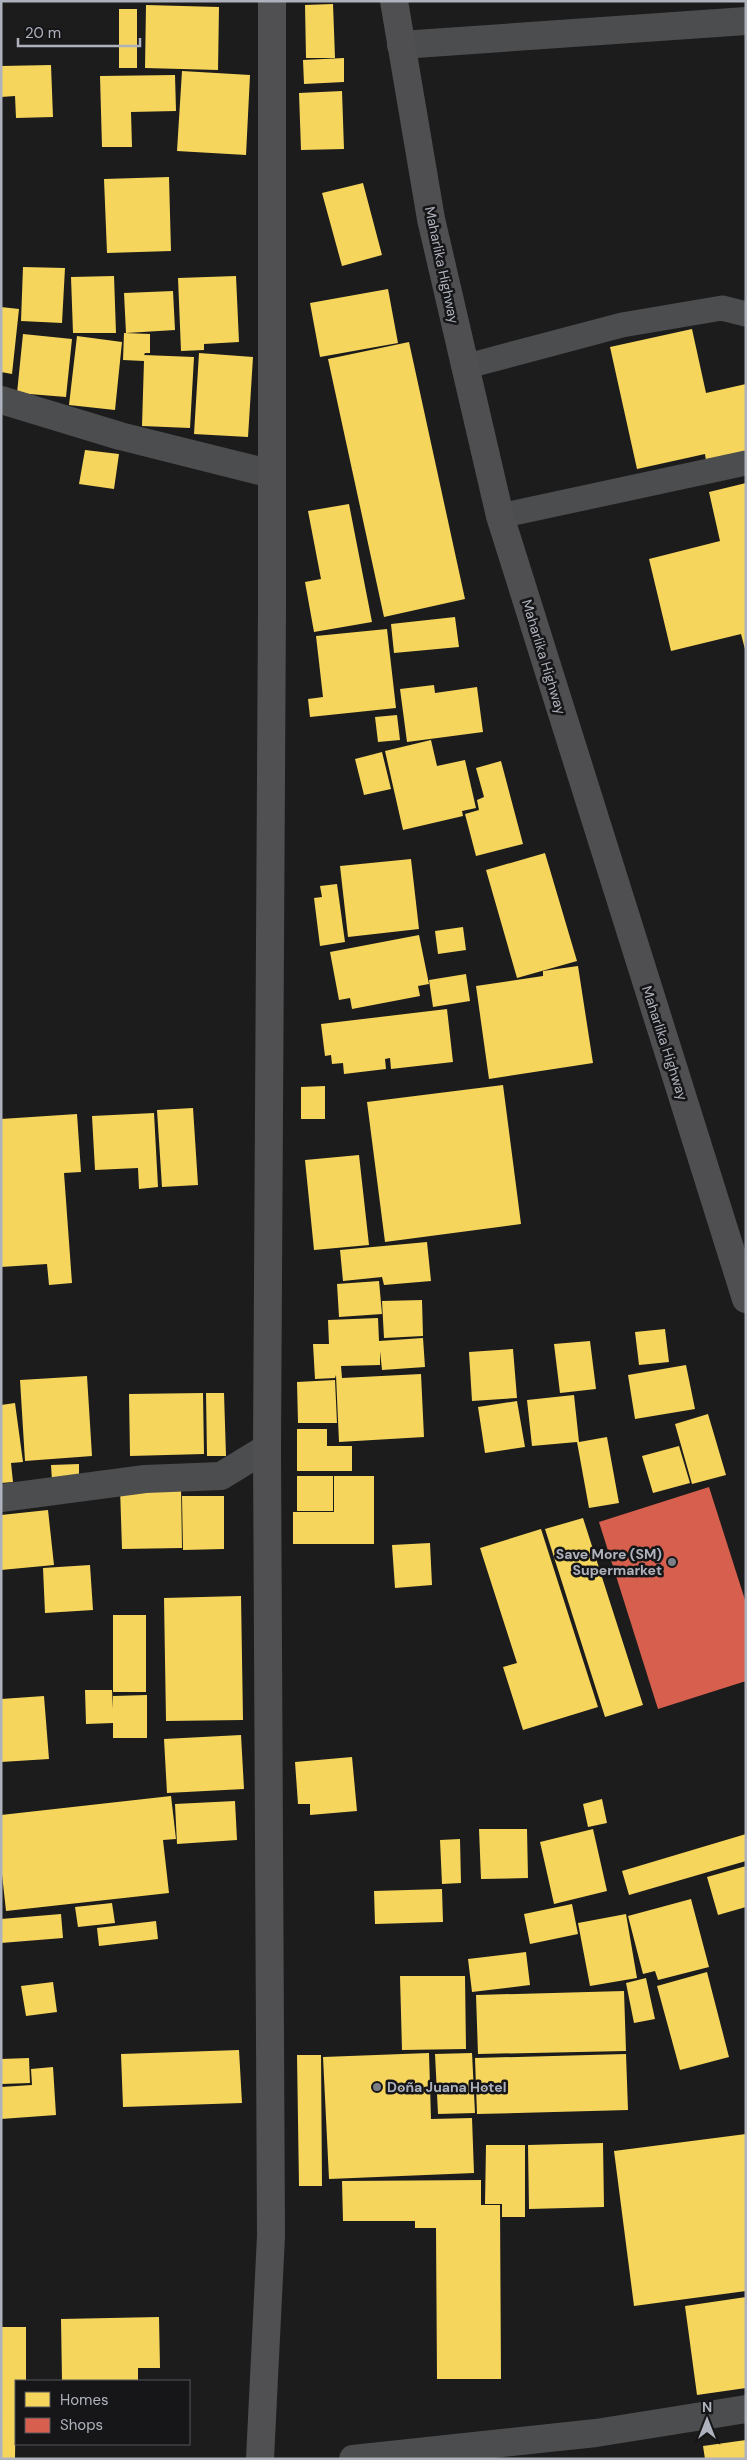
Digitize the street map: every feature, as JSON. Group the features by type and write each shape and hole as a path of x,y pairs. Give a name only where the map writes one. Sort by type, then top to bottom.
{"main road":[{"name":"Maharlika Highway","path":"394,1 430,219 500,516 746,1299"}],"street":[{"path":"260,2459 271,2236 267,1448 272,474 272,1"},
{"path":"401,45 746,21"},
{"path":"1,400 120,436 272,474"},
{"path":"1,1498 145,1479 221,1476 267,1448"},
{"path":"353,2459 596,2433 746,2409"}],"lane":[{"path":"464,367 622,325 722,308 746,314"},
{"path":"500,516 746,463"}],"building: Homes":[{"path":"333,4 335,58 306,58 305,5"},
{"path":"146,5 219,7 218,70 145,68"},
{"path":"119,9 137,9 137,68 119,68"},
{"path":"344,58 344,82 304,84 303,60"},
{"path":"51,65 53,117 16,118 15,96 1,97 1,66"},
{"path":"182,71 250,75 246,155 177,151"},
{"path":"175,75 176,111 131,112 132,147 102,147 100,76"},
{"path":"342,91 344,149 301,150 299,93"},
{"path":"169,177 171,251 107,253 104,179"},
{"path":"363,183 382,255 342,266 322,193"},
{"path":"23,267 65,268 62,323 21,321"},
{"path":"114,276 116,333 73,333 71,277"},
{"path":"236,276 239,342 204,344 204,350 181,351 178,278"},
{"path":"388,289 398,343 320,357 310,303"},
{"path":"173,291 175,330 126,333 124,293"},
{"path":"1,307 19,309 12,374 1,372"},
{"path":"692,329 706,393 746,384 746,452 706,461 705,454 637,469 610,347"},
{"path":"124,333 150,334 150,353 145,353 144,355 194,357 190,428 142,426 144,361 123,360"},
{"path":"23,334 72,339 66,397 17,393"},
{"path":"77,336 122,342 115,410 69,405"},
{"path":"409,342 465,599 384,617 328,359"},
{"path":"199,353 253,357 248,437 194,434"},
{"path":"85,450 119,454 114,489 79,484"},
{"path":"746,483 746,653 741,634 671,651 649,559 720,541 709,492"},
{"path":"349,504 372,622 314,632 305,582 321,579 308,511"},
{"path":"455,617 459,647 394,653 391,624"},
{"path":"387,629 396,708 310,717 308,699 323,697 316,636"},
{"path":"434,685 435,693 477,687 483,732 407,742 400,689"},
{"path":"397,715 400,740 378,742 375,717"},
{"path":"431,740 437,766 465,760 476,808 462,811 463,816 403,830 385,751"},
{"path":"382,752 391,789 364,795 355,759"},
{"path":"501,761 523,844 476,856 465,814 479,810 477,800 484,797 476,768"},
{"path":"545,853 577,961 517,978 486,870"},
{"path":"411,859 419,929 348,937 340,866"},
{"path":"337,884 345,942 320,946 314,898 322,897 320,886"},
{"path":"463,927 466,950 438,954 435,931"},
{"path":"419,935 429,984 418,986 420,996 352,1009 350,998 339,1000 330,952"},
{"path":"578,966 593,1063 489,1079 476,986 543,976 543,971"},
{"path":"466,974 470,1001 433,1007 429,980"},
{"path":"447,1009 453,1062 391,1069 390,1058 385,1059 386,1069 344,1074 343,1063 332,1064 331,1055 325,1056 321,1024"},
{"path":"503,1085 521,1224 385,1242 367,1102"},
{"path":"325,1086 325,1119 301,1119 301,1087"},
{"path":"193,1108 198,1185 162,1187 157,1110"},
{"path":"154,1113 158,1187 139,1189 138,1168 95,1170 92,1116"},
{"path":"77,1114 81,1172 64,1173 72,1283 49,1285 47,1264 1,1267 1,1119"},
{"path":"359,1155 369,1245 314,1250 305,1160"},
{"path":"427,1242 431,1281 384,1285 382,1277 343,1281 340,1250"},
{"path":"379,1281 382,1314 339,1317 337,1284"},
{"path":"422,1300 423,1336 384,1338 382,1301"},
{"path":"378,1318 379,1341 423,1338 425,1367 382,1370 380,1351 380,1365 341,1366 342,1378 421,1374 424,1437 339,1442 336,1375 335,1378 315,1379 313,1344 329,1344 328,1320"},
{"path":"665,1329 669,1362 639,1365 635,1332"},
{"path":"590,1341 596,1389 560,1393 554,1344"},
{"path":"513,1349 517,1398 472,1401 469,1352"},
{"path":"686,1365 695,1409 635,1419 628,1375"},
{"path":"87,1376 92,1456 25,1461 20,1380"},
{"path":"335,1380 337,1423 298,1423 297,1382"},
{"path":"203,1393 204,1454 130,1456 129,1394"},
{"path":"206,1393 224,1393 226,1456 207,1456"},
{"path":"574,1395 579,1442 607,1437 619,1503 589,1508 577,1442 532,1446 527,1400"},
{"path":"517,1401 525,1447 485,1453 478,1407"},
{"path":"15,1403 23,1462 11,1463 13,1482 1,1483 1,1405"},
{"path":"708,1414 726,1475 692,1484 675,1424"},
{"path":"297,1429 327,1429 327,1446 352,1446 352,1471 297,1471"},
{"path":"679,1446 690,1483 653,1493 642,1456"},
{"path":"79,1464 79,1480 52,1481 51,1465"},
{"path":"297,1476 333,1476 333,1511 297,1511"},
{"path":"334,1476 374,1476 374,1544 293,1544 293,1512 334,1512"},
{"path":"181,1486 182,1548 122,1549 120,1488"},
{"path":"182,1496 224,1496 224,1549 183,1550"},
{"path":"48,1510 54,1565 1,1570 1,1515"},
{"path":"583,1518 643,1705 605,1717 545,1529"},
{"path":"541,1529 598,1707 523,1730 503,1667 517,1663 480,1548"},
{"path":"430,1543 432,1585 395,1588 392,1545"},
{"path":"90,1565 93,1610 45,1613 43,1568"},
{"path":"241,1596 243,1720 166,1721 164,1598"},
{"path":"113,1615 146,1615 146,1692 113,1692"},
{"path":"85,1690 112,1690 113,1709 113,1696 147,1695 147,1738 113,1738 113,1723 86,1724"},
{"path":"44,1696 49,1759 1,1762 1,1699"},
{"path":"241,1735 244,1789 167,1793 164,1739"},
{"path":"352,1757 357,1811 310,1815 310,1804 298,1804 295,1762"},
{"path":"171,1796 176,1839 163,1840 169,1893 6,1911 1,1865 1,1815"},
{"path":"602,1799 607,1823 588,1827 583,1804"},
{"path":"235,1801 237,1840 177,1844 175,1804"},
{"path":"479,1829 527,1829 528,1878 481,1879"},
{"path":"593,1829 607,1891 554,1904 540,1842"},
{"path":"746,1834 746,1861 629,1895 622,1871"},
{"path":"460,1839 461,1883 442,1884 440,1840"},
{"path":"746,1866 746,1907 718,1915 707,1877"},
{"path":"442,1889 443,1922 375,1924 374,1891"},
{"path":"691,1899 709,1967 658,1980 655,1971 643,1974 628,1916"},
{"path":"112,1903 115,1923 78,1927 75,1907"},
{"path":"572,1904 578,1934 530,1944 524,1914"},
{"path":"61,1914 63,1938 1,1943 1,1919"},
{"path":"626,1914 637,1978 590,1986 578,1923"},
{"path":"156,1921 158,1939 99,1946 97,1928"},
{"path":"526,1952 530,1985 472,1992 468,1959"},
{"path":"707,1972 729,2057 680,2070 657,1986"},
{"path":"400,1976 465,1976 466,2049 402,2050"},
{"path":"646,1978 655,2019 634,2023 626,1983"},
{"path":"53,1982 57,2012 26,2016 21,1986"},
{"path":"624,1991 626,2051 478,2054 476,1995"},
{"path":"239,2050 242,2103 123,2107 121,2054"},
{"name":"Doña Juana Hotel","path":"429,2053 431,2119 472,2118 474,2173 329,2179 323,2057"},
{"path":"472,2053 475,2113 438,2114 435,2054"},
{"path":"626,2054 628,2110 477,2114 475,2058"},
{"path":"297,2055 321,2055 322,2186 299,2186"},
{"path":"29,2058 30,2083 1,2084 1,2059"},
{"path":"53,2067 56,2115 1,2119 1,2087 32,2085 31,2069"},
{"path":"746,2134 746,2291 634,2306 614,2151"},
{"path":"603,2143 604,2207 529,2209 528,2145"},
{"path":"486,2145 525,2145 525,2217 502,2217 502,2204 485,2204"},
{"path":"481,2180 481,2205 500,2205 501,2379 437,2379 436,2228 415,2228 415,2221 343,2221 342,2181"},
{"path":"746,2297 746,2388 697,2395 685,2306"},
{"path":"159,2317 160,2368 138,2368 138,2380 62,2380 61,2319"},
{"path":"1,2327 26,2327 26,2380 15,2380 15,2459 1,2459"},
{"path":"746,2440 746,2459 705,2459 703,2446"}],"building: Shops":[{"name":"Save More (SM) Supermarket","path":"709,1487 746,1603 746,1681 658,1709 599,1522"}],"place":[{"name":"Save More (SM) Supermarket","path":"672,1562"},
{"name":"Doña Juana Hotel","path":"377,2087"}]}
